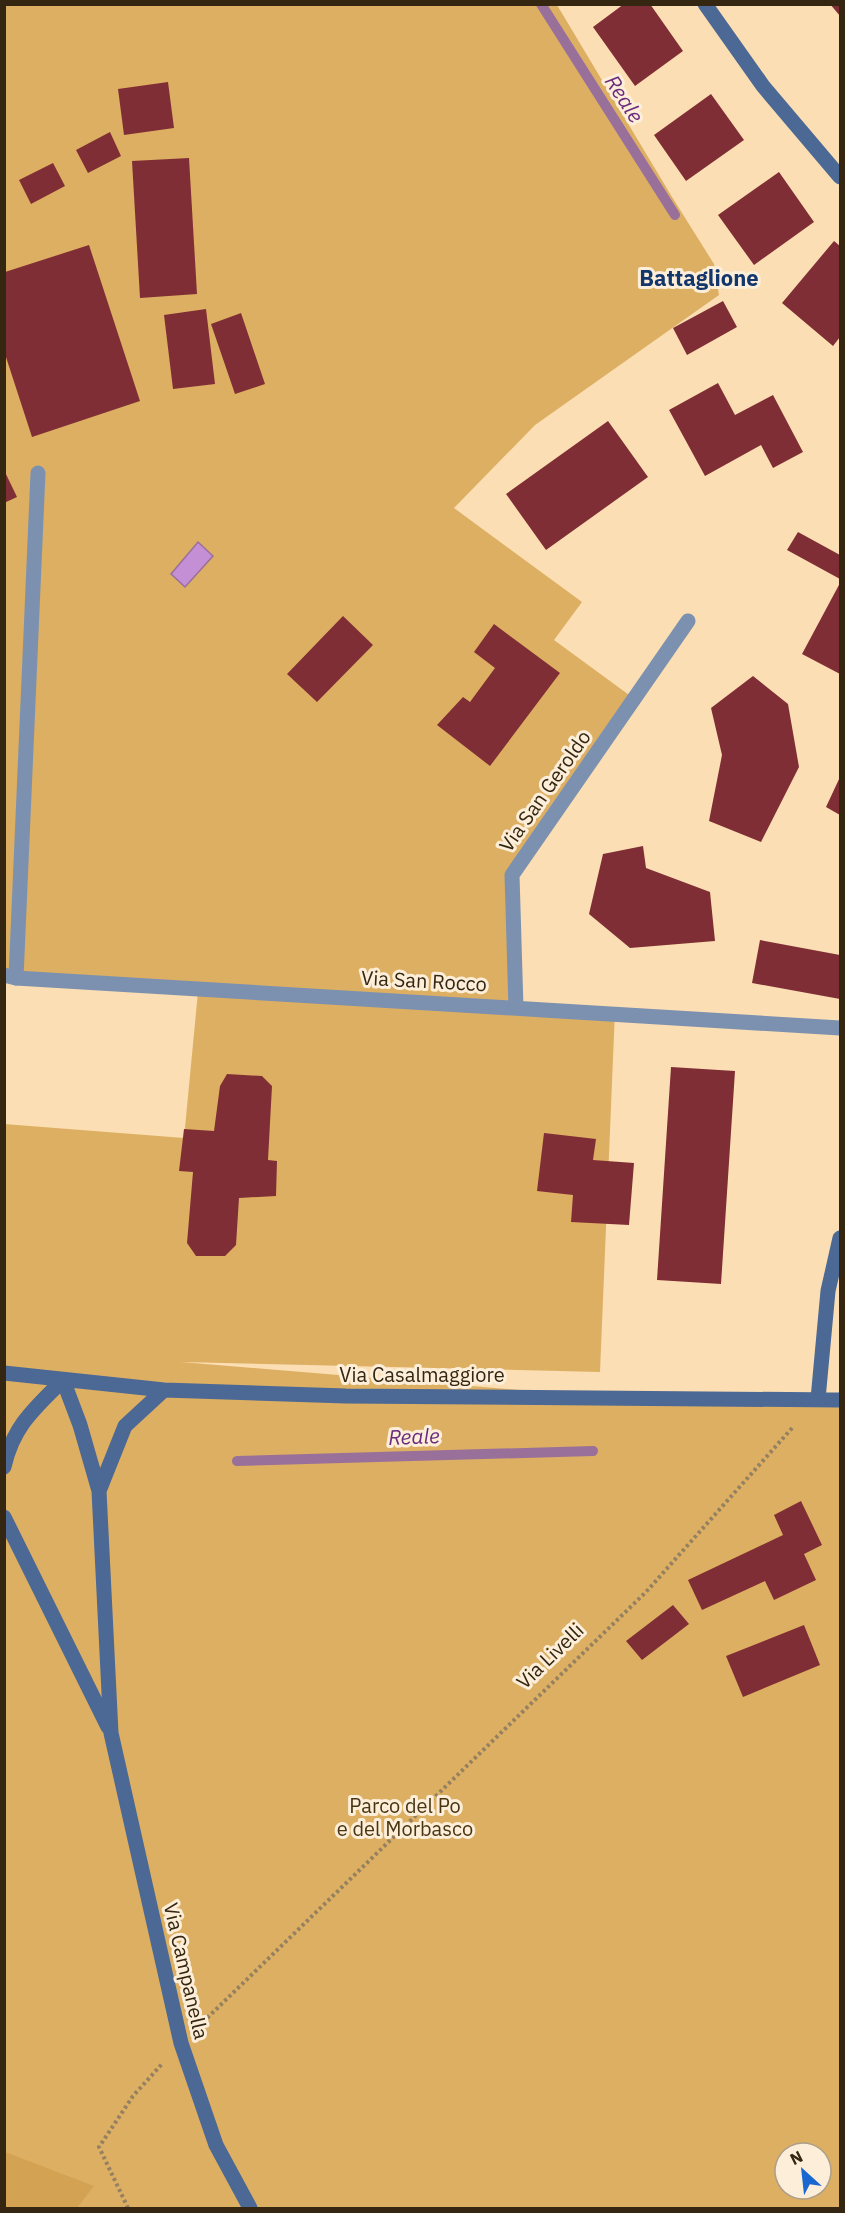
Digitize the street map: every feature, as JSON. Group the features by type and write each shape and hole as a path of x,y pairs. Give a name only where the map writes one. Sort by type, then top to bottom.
{"main road":[{"path":"705,4 763,86 840,177"},
{"path":"818,1399 828,1291 840,1238"},
{"name":"Via Casalmaggiore","path":"4,1373 164,1390 346,1396 840,1400"},
{"path":"4,1467 9,1449 26,1417 63,1380"},
{"name":"Via Campanella","path":"63,1380 80,1425 99,1491 111,1733 181,2043 216,2145 250,2208"},
{"name":"Via Campanella","path":"99,1491 125,1426 164,1390"},
{"name":"Via Campanella","path":"4,1517 111,1733"}],"street":[{"path":"10,976 38,473"},
{"name":"Via San Geroldo","path":"516,1008 512,875 688,621"},
{"name":"Via San Rocco","path":"10,976 840,1028"}],"path":[{"name":"Via Livelli","path":"128,2208 99,2146 133,2096 181,2043 646,1592 818,1399"}],"green space":[{"name":"Parco del Po e del Morbasco","path":"5,5 557,5 714,264 719,295 535,425 454,508 582,602 554,640 640,703 513,875 516,1008 615,1010 600,1372 181,1362 592,1396 818,1399 840,1408 840,2208 5,2208 4,1124 184,1138 198,992 5,979"}],"shaded area":[{"path":"198,542 213,556 185,587 171,574"},
{"path":"5,2152 94,2186 77,2208 5,2208"}],"building":[{"path":"624,4 650,4 683,51 635,86 593,27"},
{"path":"830,4 840,4 840,16"},
{"path":"168,82 174,128 124,135 118,89"},
{"path":"711,94 744,140 686,181 654,135"},
{"path":"110,132 121,156 88,173 76,150"},
{"path":"189,158 197,294 140,298 132,161"},
{"path":"53,163 65,186 31,204 19,180"},
{"path":"779,172 814,222 754,265 718,215"},
{"path":"834,241 840,246 840,337 833,346 782,303"},
{"path":"89,245 140,401 32,437 5,354 5,272"},
{"path":"723,301 737,327 687,355 673,328"},
{"path":"206,309 215,384 173,389 164,315"},
{"path":"241,313 265,384 235,394 211,324"},
{"path":"718,383 735,415 773,395 803,452 773,468 761,445 705,476 669,410"},
{"path":"608,421 648,477 546,550 506,494"},
{"path":"4,470 17,497 4,503"},
{"path":"798,532 840,555 840,579 787,550"},
{"path":"840,583 840,674 802,654"},
{"path":"343,616 373,645 317,702 287,674"},
{"path":"494,624 560,673 490,766 437,725 463,697 470,702 495,668 474,652"},
{"path":"753,676 788,704 799,767 761,842 709,821 722,755 711,708"},
{"path":"840,777 840,815 826,807"},
{"path":"643,846 646,868 710,892 715,941 630,948 589,914 603,854"},
{"path":"760,940 840,955 840,999 752,983"},
{"path":"671,1067 735,1071 721,1284 657,1280"},
{"path":"227,1074 262,1076 272,1086 268,1160 277,1161 276,1196 239,1198 236,1245 225,1256 196,1256 187,1243 193,1172 179,1171 184,1129 214,1131 220,1086"},
{"path":"544,1133 596,1139 593,1160 634,1163 629,1225 571,1222 573,1195 537,1191"},
{"path":"801,1501 822,1545 804,1554 816,1580 774,1600 765,1581 702,1610 688,1580 783,1535 774,1515"},
{"path":"673,1605 689,1624 642,1660 626,1641"},
{"path":"804,1625 820,1665 743,1697 726,1656"}],"waterway":[{"name":"Reale","path":"541,4 675,215"},
{"name":"Reale","path":"237,1461 593,1451"}],"district":[{"name":"Battaglione","path":"699,278"}]}
